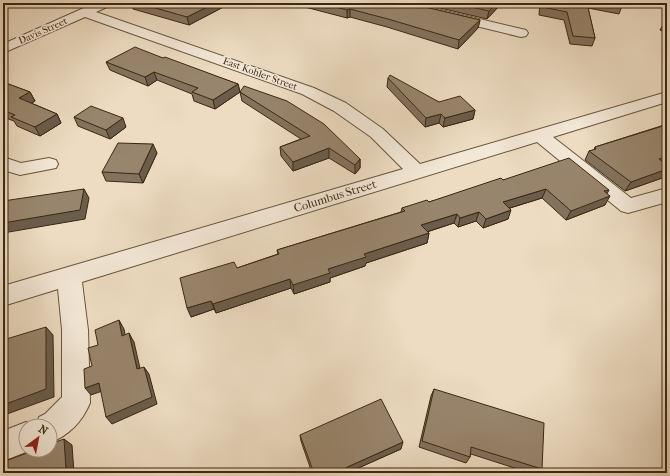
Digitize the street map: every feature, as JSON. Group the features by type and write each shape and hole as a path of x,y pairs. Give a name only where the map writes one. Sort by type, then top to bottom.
{"street":[{"name":"Davis Street","path":"3,49 105,3"},
{"path":"397,3 521,33"},
{"name":"East Kohler Street","path":"84,12 308,91 340,107 377,133 416,171"},
{"name":"Columbus Street","path":"3,296 667,96"},
{"path":"539,135 628,206 667,195"},
{"path":"3,163 20,169 49,164"},
{"path":"58,423 76,403 75,330 69,276"},
{"path":"3,446 18,440"}],"building":[{"path":"138,3 215,3 187,17"},
{"path":"320,3 408,3 480,20 459,40 388,19"},
{"path":"453,3 497,3 489,11"},
{"path":"542,3 587,3 595,38 573,36 567,12 542,7"},
{"path":"604,3 623,3 623,6"},
{"path":"135,47 238,84 213,100 192,92 198,88 154,72 145,77 106,62"},
{"path":"390,75 439,102 460,96 475,110 445,118 441,114 426,118 388,78"},
{"path":"3,82 30,92 19,98 57,114 35,127 11,117 15,115 3,110"},
{"path":"244,86 287,101 324,124 360,159 355,165 329,148 293,162 280,147 310,136 240,92"},
{"path":"91,106 123,118 106,130 74,117"},
{"path":"667,123 667,157 659,159 667,165 667,169 631,182 589,151 596,149 595,147 663,126 662,125"},
{"path":"118,143 153,144 139,174 102,172"},
{"path":"569,158 609,190 604,191 610,196 571,211 546,189 503,202 511,210 486,219 479,212 460,218 457,214 421,225 429,233 364,254 366,257 328,269 330,273 293,285 290,279 213,304 211,301 187,308 180,278 234,262 237,268 279,254 277,250 405,211 402,208 427,200 429,202 501,178 503,180"},
{"path":"84,189 80,210 3,223 3,201"},
{"path":"119,320 122,336 129,333 137,369 144,367 152,397 106,417 99,383 85,388 84,369 92,366 88,348 98,345 95,330"},
{"path":"46,327 46,389 3,405 3,340"},
{"path":"434,389 544,423 542,469 471,447 470,457 422,441"},
{"path":"381,399 403,442 343,469 340,473 314,473 300,435"},
{"path":"64,439 66,469 56,473 3,473 3,462 18,456 18,458 58,458 58,441"}]}
